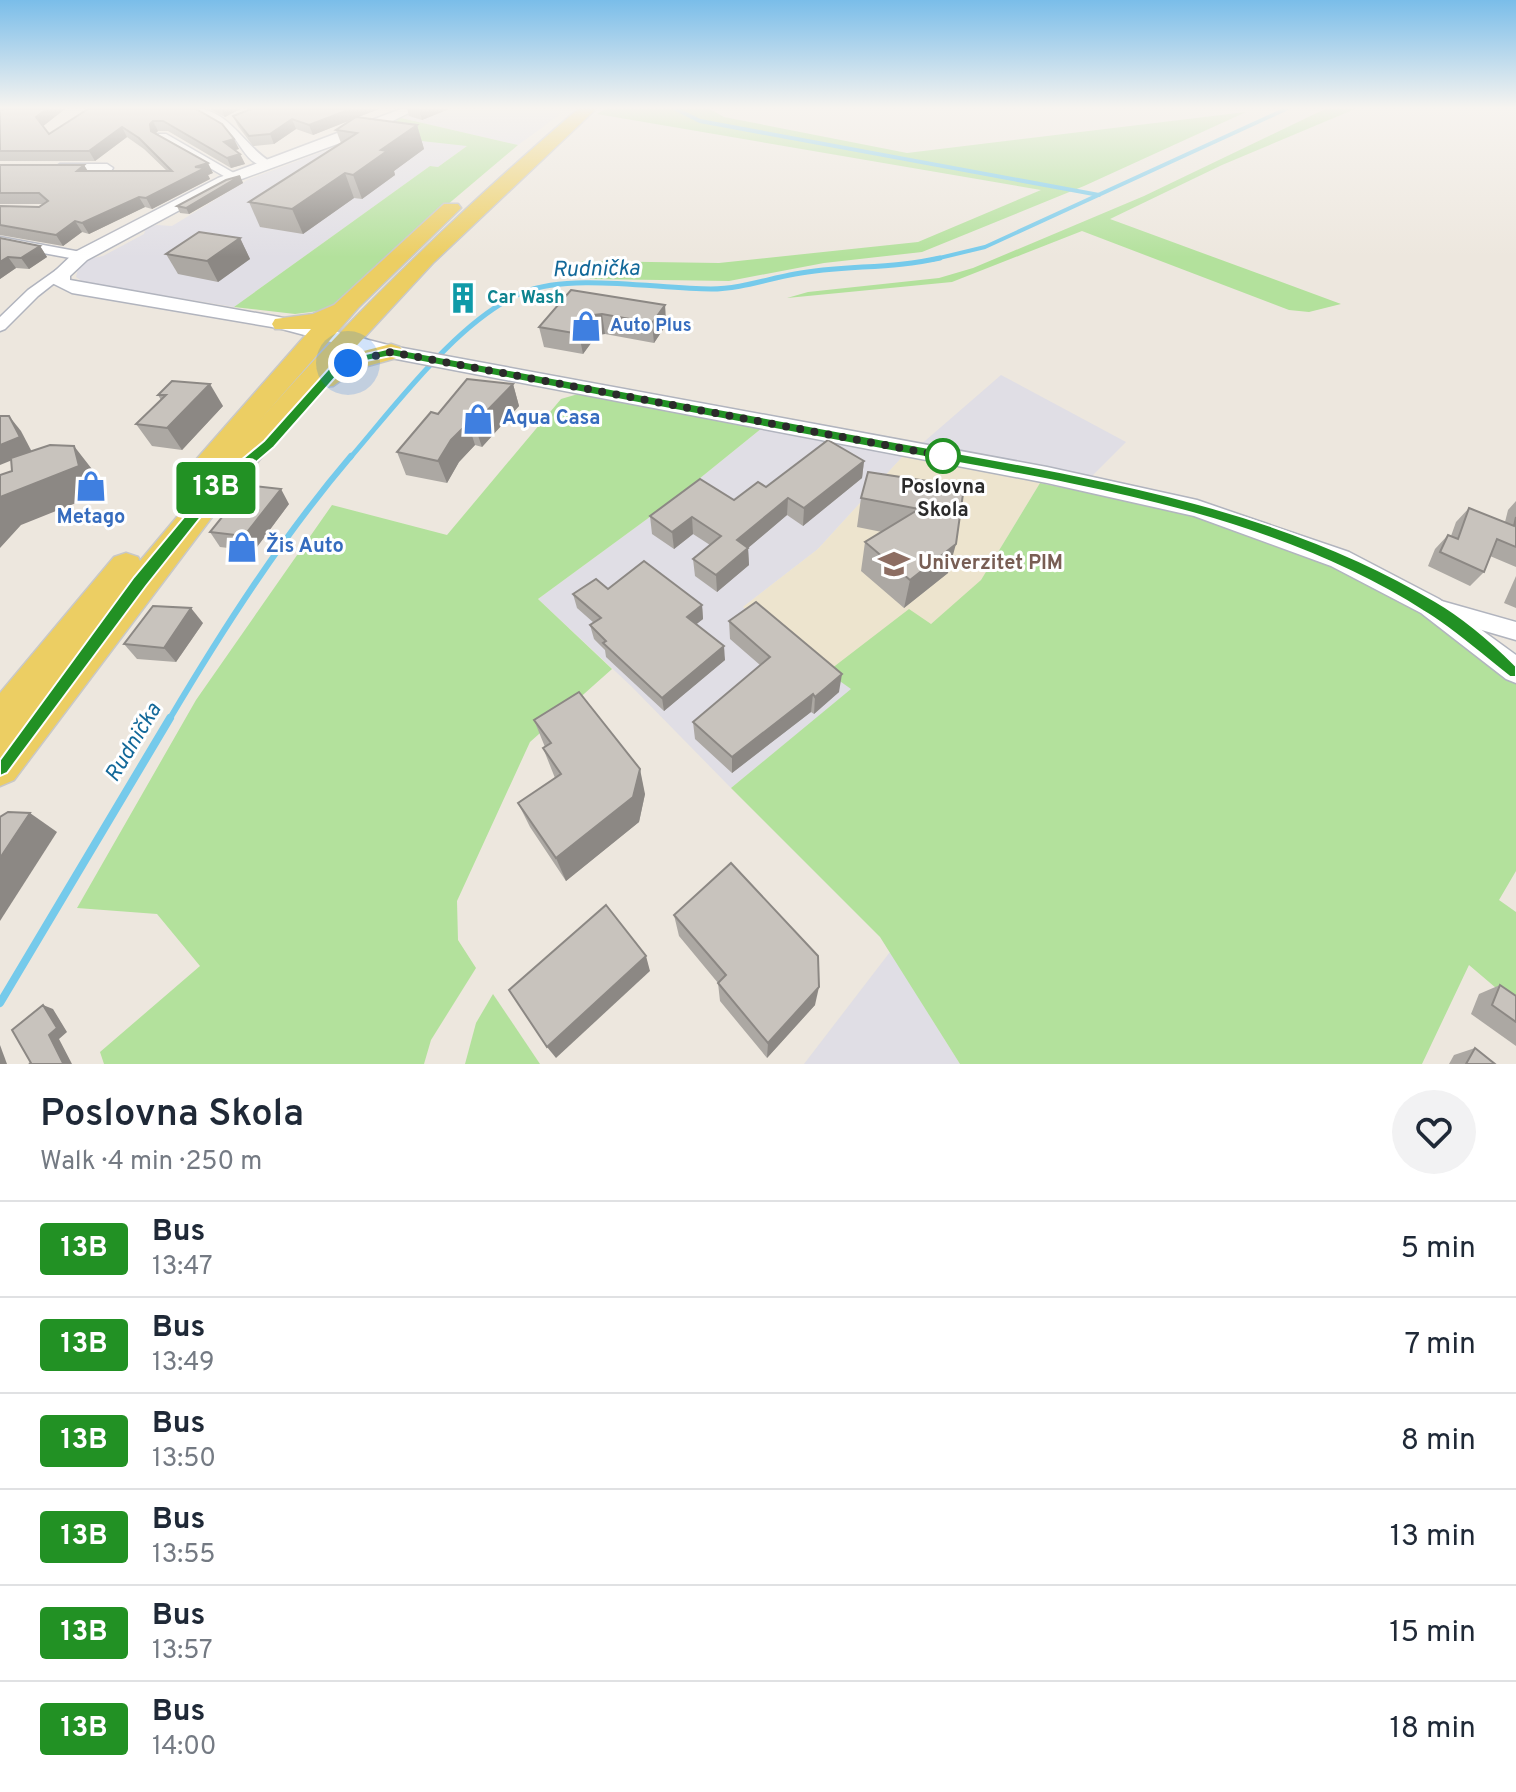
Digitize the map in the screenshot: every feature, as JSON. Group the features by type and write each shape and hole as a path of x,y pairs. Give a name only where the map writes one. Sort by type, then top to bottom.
{"main road":[{"path":"284,324 318,321 343,310 419,235 510,159"},
{"path":"0,767 140,581 215,489 357,344 371,315 481,203 531,159"},
{"path":"215,489 269,444 335,369 357,359 357,344 343,310"},
{"path":"0,722 295,361 357,344"}],"street":[{"path":"202,159 233,176"},
{"path":"257,159 267,164"},
{"path":"0,326 20,305 74,266 138,233 145,222 233,176 282,159"},
{"path":"50,168 107,168"},
{"path":"0,241 74,266 357,344 1061,478 1197,508 1340,559 1430,606 1516,671"},
{"path":"284,324 298,340 295,361"},
{"path":"1430,606 1516,631"}],"shaded area":[{"path":"304,159 449,159 438,167 430,166 234,307 83,282 76,277 78,268 89,259 103,256 144,234 146,228 172,226 249,179"},
{"path":"1001,375 1126,442 1088,480 918,447"},
{"path":"762,428 904,455 818,549 743,607 852,689 731,788 631,686 538,599 673,500"},
{"name":"Univerzitet PIM","path":"904,455 1040,483 981,580 958,602 931,624 827,672 743,607 818,549"},
{"path":"890,952 960,1064 804,1064"}],"green space":[{"path":"450,159 502,159 336,305 295,314 234,307 430,166 438,167"},
{"path":"858,159 1144,159 922,252 824,263 729,281 591,279 580,269 582,261 719,263 918,242 1041,190"},
{"path":"1222,159 1237,159 1110,219 1341,304 1309,312 1289,310 1082,231 952,282 787,298 808,292 939,278 973,268 1144,196"},
{"path":"578,394 762,428 673,500 538,599 612,669 530,742 457,901 458,940 476,968 431,1040 424,1064 104,1064 100,1052 200,966 157,914 77,908 196,700 332,505 447,535 561,399"},
{"path":"1040,483 1208,517 1281,541 1416,607 1516,680 1516,871 1499,900 1516,912 1516,1005 1469,965 1422,1064 960,1064 880,937 731,788 851,689 827,672 909,609 931,624 981,580"},
{"path":"493,994 540,1064 465,1064 476,1023"}],"building":[{"path":"160,159 200,159 208,163 195,167 205,168 146,198 139,197 82,223 75,221 56,235 0,225 0,206 39,207 48,201 39,193 0,193 0,165 84,165 77,171 172,171"},
{"path":"317,159 376,159 353,175 345,173 292,209 249,202"},
{"path":"240,176 186,208 177,206 226,180"},
{"path":"199,232 240,238 207,261 166,254"},
{"path":"0,238 40,246 21,258 8,257 0,262"},
{"path":"571,290 665,305 652,323 602,314 594,315 579,334 539,327"},
{"path":"467,379 513,384 474,424 468,423 451,440 438,461 397,452 431,412 438,414"},
{"path":"172,381 210,384 167,428 136,424 166,395 158,395"},
{"path":"0,416 9,416 20,437 0,445"},
{"path":"828,440 864,461 804,508 788,498 737,540 748,548 716,575 693,559 721,536 692,517 672,532 650,516 700,479 734,500 758,482 766,487"},
{"path":"50,445 74,446 79,466 0,497 0,475 12,471 11,458"},
{"path":"868,472 953,485 963,494 956,544 910,580 865,542 919,509 861,498"},
{"path":"253,486 281,489 244,536 210,532 231,506 236,507"},
{"path":"1469,508 1514,526 1516,517 1516,547 1497,539 1484,572 1440,552 1448,535 1458,539"},
{"path":"644,561 702,605 687,617 724,646 662,698 603,643 606,641 590,625 601,618 573,594 596,579 608,589"},
{"path":"756,602 842,674 732,757 693,722 770,657 729,621"},
{"path":"153,606 191,608 164,648 124,644"},
{"path":"579,692 640,769 633,797 556,858 518,803 561,774 543,748 551,743 534,720"},
{"path":"8,812 30,813 0,858 0,817"},
{"path":"731,863 818,956 819,987 768,1043 718,983 726,975 674,915"},
{"path":"606,905 646,956 547,1047 509,990"},
{"path":"1500,985 1516,996 1516,1022 1492,1005"},
{"path":"43,1005 57,1028 49,1035 62,1064 29,1064 12,1030"},
{"path":"1475,1048 1495,1064 1466,1064"}],"waterway":[{"path":"903,159 1099,195"},
{"name":"Rudnička","path":"1099,195 1178,159"},
{"name":"Rudnička","path":"938,258 985,247 1099,195"},
{"name":"Rudnička","path":"350,458 408,389 453,342 500,304 524,292 544,286 590,283 722,289 813,271 938,258"},
{"name":"Rudnička","path":"931,260 938,258"},
{"name":"Rudnička","path":"169,720 254,584 351,456"},
{"name":"Rudnička","path":"0,1003 170,718"}],"bus line":[{"name":"13B","path":"0,767 140,581 215,489 269,444 335,369 357,359 391,352 1047,475 1197,508 1340,559 1430,606 1516,671"}],"place":[{"name":"Car Wash","path":"463,298"},
{"name":"Auto Plus","path":"586,326"},
{"name":"Aqua Casa","path":"478,419"},
{"name":"Poslovna Skola","path":"943,456"},
{"name":"Metago","path":"91,486"},
{"name":"Žis Auto","path":"242,547"},
{"name":"Univerzitet PIM","path":"894,564"}],"route":[{"path":"348,363 391,352 425,357 943,456"}]}
